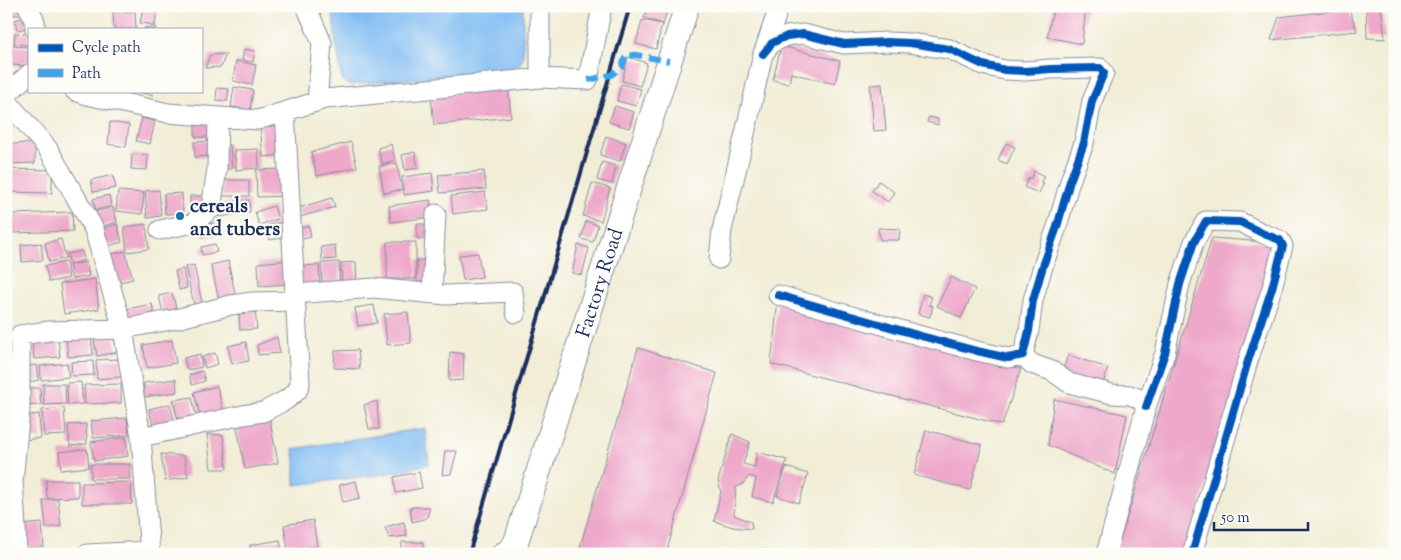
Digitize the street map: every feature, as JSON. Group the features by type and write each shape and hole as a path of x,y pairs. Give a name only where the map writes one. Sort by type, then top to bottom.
{"main road":[{"name":"Factory Road","path":"504,554 510,551 516,542 687,6"}],"street":[{"path":"28,6 35,22 35,28"},
{"path":"306,6 322,44 317,102"},
{"path":"540,6 540,78"},
{"path":"79,92 168,113 258,120 325,99 540,78 588,80 602,6"},
{"path":"719,258 722,230 763,54 778,6"},
{"path":"763,54 772,43 787,36 803,34 844,44 910,43 949,49 983,65 1005,70 1100,68 1104,73 1092,101 1084,143 1043,266 1023,355"},
{"path":"6,95 28,75"},
{"path":"6,100 48,149 94,229 123,329 141,438 150,552 87,554"},
{"path":"141,438 263,412 286,400 297,391 300,384 285,112"},
{"path":"160,230 193,223 211,209 217,169 218,117"},
{"path":"432,294 436,214"},
{"path":"1106,554 1146,407 1165,352 1180,284 1194,242 1206,221 1240,222 1280,240 1283,246 1192,554"},
{"path":"17,554 13,481 19,418 13,336 49,332 123,329 176,319 231,305 295,297 307,293 374,288 446,295 513,292 516,314"},
{"path":"778,295 977,351 1008,358 1023,355"},
{"path":"1023,355 1032,364 1052,371 1069,383 1112,394 1130,395 1140,399 1146,407"}],"water":[{"path":"332,6 523,6 523,58 519,65 507,69 346,84 342,79"},
{"path":"425,428 429,464 386,474 295,485 293,449"}],"building":[{"path":"6,6 22,6 22,15 6,15"},
{"path":"1054,6 1086,6 1082,44 1047,37"},
{"path":"1366,6 1381,6 1385,39 1367,38"},
{"path":"143,7 157,10 155,25 140,23"},
{"path":"648,7 667,12 663,24 644,18"},
{"path":"1349,9 1357,31 1271,40 1279,17"},
{"path":"135,11 136,28 114,28 113,12"},
{"path":"26,17 28,28 17,30 15,20"},
{"path":"642,20 662,24 656,49 636,44"},
{"path":"15,33 28,34 28,45 14,44"},
{"path":"6,46 10,46 9,67 6,67"},
{"path":"12,46 28,47 27,66 11,65"},
{"path":"781,46 840,61 835,84 791,73 789,84 773,80"},
{"path":"244,49 255,51 253,62 242,60"},
{"path":"226,54 221,67 205,68 210,55"},
{"path":"628,57 647,63 640,86 622,81"},
{"path":"236,61 256,65 252,85 233,81"},
{"path":"621,84 641,89 636,106 617,101"},
{"path":"882,84 886,130 874,131 870,85"},
{"path":"234,87 253,90 250,110 231,107"},
{"path":"508,87 511,117 434,125 431,96"},
{"path":"217,88 229,89 227,101 216,100"},
{"path":"142,92 154,92 153,95"},
{"path":"615,106 634,112 629,128 609,122"},
{"path":"929,117 938,119 938,125 927,122"},
{"path":"142,118 155,121 150,144 136,141"},
{"path":"195,121 215,121 215,137 195,137"},
{"path":"110,122 129,125 126,147 108,144"},
{"path":"282,122 284,155 263,157 260,124"},
{"path":"606,136 626,143 620,161 600,155"},
{"path":"213,141 214,156 195,157 194,142"},
{"path":"351,142 357,167 317,176 311,152"},
{"path":"35,143 35,163 6,164 6,144"},
{"path":"1006,143 1015,147 1007,164 998,160"},
{"path":"391,144 395,160 382,164 378,148"},
{"path":"230,145 232,169 221,169 220,146"},
{"path":"258,149 259,168 236,170 234,150"},
{"path":"415,152 418,168 405,170 402,155"},
{"path":"132,154 148,155 147,170 131,169"},
{"path":"602,162 616,166 612,184 597,180"},
{"path":"397,163 402,190 384,193 379,166"},
{"path":"6,169 52,170 52,193 6,192"},
{"path":"284,169 286,196 257,197 256,170"},
{"path":"484,171 486,189 440,193 438,175"},
{"path":"1034,171 1044,176 1041,182 1044,183 1039,193 1024,187 1029,177 1031,179"},
{"path":"432,173 434,191 404,195 402,177"},
{"path":"113,175 116,188 93,192 91,180"},
{"path":"222,180 249,180 249,196 222,196"},
{"path":"879,181 894,192 888,202 872,191"},
{"path":"592,183 610,188 601,221 583,216"},
{"path":"159,190 161,216 147,218 145,191"},
{"path":"118,191 144,193 142,214 116,211"},
{"path":"485,192 488,209 453,214 451,196"},
{"path":"182,193 183,213 165,214 164,194"},
{"path":"109,195 111,206 96,210 93,199"},
{"path":"190,196 205,196 205,213 190,213"},
{"path":"332,198 335,207 300,217 298,208"},
{"path":"249,200 250,212 219,217 217,204"},
{"path":"430,200 432,217 391,222 389,206"},
{"path":"274,206 278,219 259,225 255,212"},
{"path":"113,207 117,222 99,227 95,212"},
{"path":"72,212 73,231 13,233 12,214"},
{"path":"6,218 9,218 9,230 6,230"},
{"path":"586,221 598,225 593,242 581,239"},
{"path":"283,222 286,237 270,240 267,225"},
{"path":"214,223 215,236 202,237 202,224"},
{"path":"117,224 122,242 105,247 100,229"},
{"path":"146,224 149,249 127,252 124,227"},
{"path":"417,224 430,224 430,239 417,239"},
{"path":"309,226 311,237 298,240 296,229"},
{"path":"878,228 900,229 899,240 880,240"},
{"path":"1212,238 1280,243 1185,554 1116,554"},
{"path":"61,239 66,258 49,262 45,243"},
{"path":"387,242 416,242 416,279 387,279"},
{"path":"41,243 43,260 22,262 21,245"},
{"path":"215,244 217,252 202,255 201,247"},
{"path":"335,245 336,259 322,260 321,247"},
{"path":"578,245 589,248 582,275 572,273"},
{"path":"82,251 84,260 70,264 67,254"},
{"path":"125,251 133,279 116,283 109,255"},
{"path":"478,253 482,277 463,280 459,255"},
{"path":"288,260 290,284 259,286 258,263"},
{"path":"417,260 431,260 431,282 417,282"},
{"path":"228,261 237,302 220,305 211,265"},
{"path":"66,262 69,278 49,282 45,266"},
{"path":"86,262 89,276 72,279 69,265"},
{"path":"339,262 340,285 322,286 321,263"},
{"path":"356,262 357,285 342,285 341,263"},
{"path":"194,265 202,303 194,304 185,267"},
{"path":"319,265 320,285 301,287 300,266"},
{"path":"183,269 187,288 179,290 175,271"},
{"path":"951,277 975,289 961,318 937,306"},
{"path":"95,279 99,309 64,314 60,284"},
{"path":"172,293 178,315 164,318 159,296"},
{"path":"923,294 932,297 929,305 933,306 930,317 918,314"},
{"path":"778,299 1021,369 1002,425 771,364"},
{"path":"152,304 155,319 129,324 126,309"},
{"path":"374,305 377,323 358,326 355,308"},
{"path":"255,310 257,329 240,330 239,311"},
{"path":"408,312 411,343 387,345 384,314"},
{"path":"91,336 93,355 68,357 66,338"},
{"path":"114,336 117,352 97,356 94,339"},
{"path":"58,337 60,357 34,359 32,340"},
{"path":"277,337 280,353 258,355 257,345"},
{"path":"172,340 176,363 147,368 143,345"},
{"path":"246,342 249,361 232,364 228,346"},
{"path":"638,348 717,373 666,554 578,554"},
{"path":"358,350 360,369 334,368 335,351"},
{"path":"450,352 464,354 463,380 449,381"},
{"path":"215,353 218,364 205,368 202,357"},
{"path":"200,354 202,367 187,370 184,358"},
{"path":"1068,355 1108,368 1101,389 1061,375"},
{"path":"121,359 121,377 97,379 96,360"},
{"path":"93,361 94,375 72,376 71,362"},
{"path":"14,363 15,377 6,377 6,364"},
{"path":"67,363 69,377 41,380 40,366"},
{"path":"37,365 39,380 23,383 21,367"},
{"path":"202,371 205,381 192,385 189,375"},
{"path":"176,379 177,392 144,397 144,383"},
{"path":"15,380 17,407 6,408 6,381"},
{"path":"81,382 83,404 68,405 67,383"},
{"path":"43,384 65,384 66,404 44,405"},
{"path":"121,384 121,403 85,404 84,385"},
{"path":"217,386 224,413 201,419 194,392"},
{"path":"22,388 40,388 41,405 22,406"},
{"path":"192,397 196,416 178,420 173,400"},
{"path":"1054,399 1127,415 1115,474 1048,445"},
{"path":"377,401 379,429 369,429 364,405"},
{"path":"170,404 174,421 153,426 149,409"},
{"path":"64,408 66,435 44,436 42,410"},
{"path":"14,412 16,438 6,439 6,413"},
{"path":"39,414 41,438 24,440 21,416"},
{"path":"269,416 278,463 245,469 236,422"},
{"path":"127,418 129,435 93,438 91,421"},
{"path":"86,424 87,444 70,446 68,425"},
{"path":"926,430 982,445 970,490 914,475"},
{"path":"207,434 223,435 227,469 211,469"},
{"path":"732,434 750,442 743,464 755,467 757,452 787,460 773,502 752,497 756,478 749,476 742,485 736,487 734,515 751,522 752,529 733,527 714,521 721,491 718,481"},
{"path":"126,437 128,456 94,461 91,442"},
{"path":"87,449 89,467 61,470 59,452"},
{"path":"445,451 457,451 451,474 442,475"},
{"path":"161,454 184,456 188,477 165,481"},
{"path":"91,464 130,464 130,479 91,479"},
{"path":"786,467 808,474 799,503 777,496"},
{"path":"419,472 422,488 396,493 394,477"},
{"path":"46,480 78,480 78,497 47,498"},
{"path":"356,481 360,498 343,502 339,485"},
{"path":"131,482 132,504 82,504 82,483"},
{"path":"58,499 61,526 46,528 43,500"},
{"path":"410,507 430,507 427,518 412,522"},
{"path":"313,520 317,546 288,550 284,525"},
{"path":"404,522 407,536 389,538 385,527"},
{"path":"42,523 44,547 22,548 21,525"},
{"path":"280,540 282,554 251,554 250,545"},
{"path":"402,542 423,542 424,552 402,553"},
{"path":"761,548 775,554 760,554"}],"railway":[{"path":"469,554 630,6"}],"marked path":[{"path":"588,80 611,75 622,67 626,55 669,61"}],"cycle path":[{"path":"763,54 772,43 787,36 803,34 844,44 910,43 949,49 983,65 1005,70 1100,68 1104,73 1092,101 1084,143 1070,181 1033,300 1029,331 1023,355 1008,358 977,351 778,295"},
{"path":"1146,407 1165,353 1180,284 1194,242 1206,221 1240,222 1280,240 1283,246 1272,288 1248,361 1192,554"}],"place":[{"name":"cereals and tubers","path":"180,216"}]}
